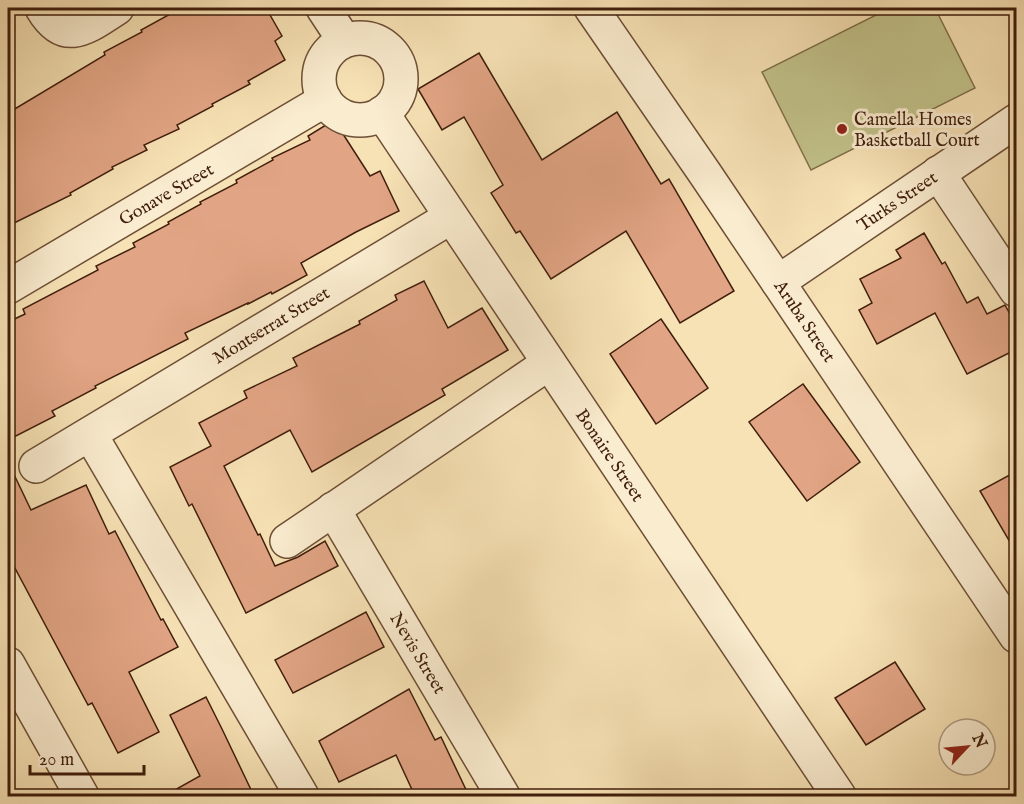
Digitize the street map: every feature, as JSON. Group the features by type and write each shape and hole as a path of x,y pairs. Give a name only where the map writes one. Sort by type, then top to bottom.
{"street":[{"path":"42,8 49,20 59,28 72,32 91,24 117,8"},
{"path":"323,8 345,40"},
{"name":"Aruba Street","path":"591,8 1017,636"},
{"path":"358,37 371,39 383,45 393,54 399,66 401,79 399,92 392,104 382,113 370,119 351,119 333,110 320,89 318,77 320,65 334,46 345,40 358,37"},
{"name":"Gonave Street","path":"8,287 325,100"},
{"name":"Bonaire Street","path":"382,113 839,796"},
{"name":"Turks Street","path":"778,282 1017,120"},
{"path":"938,173 1017,290"},
{"name":"Montserrat Street","path":"36,466 452,216"},
{"path":"287,540 549,363"},
{"path":"90,434 302,796"},
{"name":"Nevis Street","path":"333,509 503,796"},
{"path":"8,664 82,796"}],"green space":[{"name":"Camella Homes Basketball Court","path":"890,8 935,8 975,88 811,170 762,72"}],"building":[{"path":"181,8 266,8 282,36 275,41 285,60 248,81 250,84 177,125 179,129 144,145 147,150 112,167 113,169 70,193 71,195 8,226 8,113 105,55 104,52"},
{"path":"479,53 542,160 617,112 661,184 669,179 734,291 680,323 626,231 551,279 520,231 516,233 491,193 503,185 464,117 442,130 418,89"},
{"path":"334,120 370,176 380,171 399,211 301,263 307,275 272,294 271,292 185,333 188,339 95,386 96,388 52,411 55,416 8,440 8,322 25,314 23,309 98,270 96,266 135,247 133,243 169,224 168,222 201,204 200,202 237,183 236,180 273,160 272,158 310,140 308,136"},
{"path":"924,233 942,264 945,262 967,303 978,297 987,314 1005,305 1017,327 1017,349 967,374 935,313 877,344 859,310 872,303 860,279 901,258 896,250"},
{"path":"424,281 448,328 482,308 508,350 442,389 445,395 312,472 290,430 224,466 275,566 298,557 325,541 338,566 246,613 192,504 189,506 170,467 211,446 199,423 247,398 244,391 297,366 293,358 360,324 359,321 397,300 395,295"},
{"path":"661,319 708,388 656,424 610,354"},
{"path":"803,384 860,462 807,501 749,422"},
{"path":"8,462 31,510 86,485 109,534 115,531 161,620 163,619 178,647 129,672 159,732 118,753 92,703 88,705 8,555"},
{"path":"1017,471 1017,554 980,491"},
{"path":"366,612 384,647 293,693 275,660"},
{"path":"895,662 925,709 866,745 835,698"},
{"path":"409,689 435,740 441,737 469,796 415,796 396,755 339,782 319,741"},
{"path":"206,697 254,796 164,796 200,776 170,715"}],"place":[{"name":"Camella Homes Basketball Court","path":"842,129"}]}
